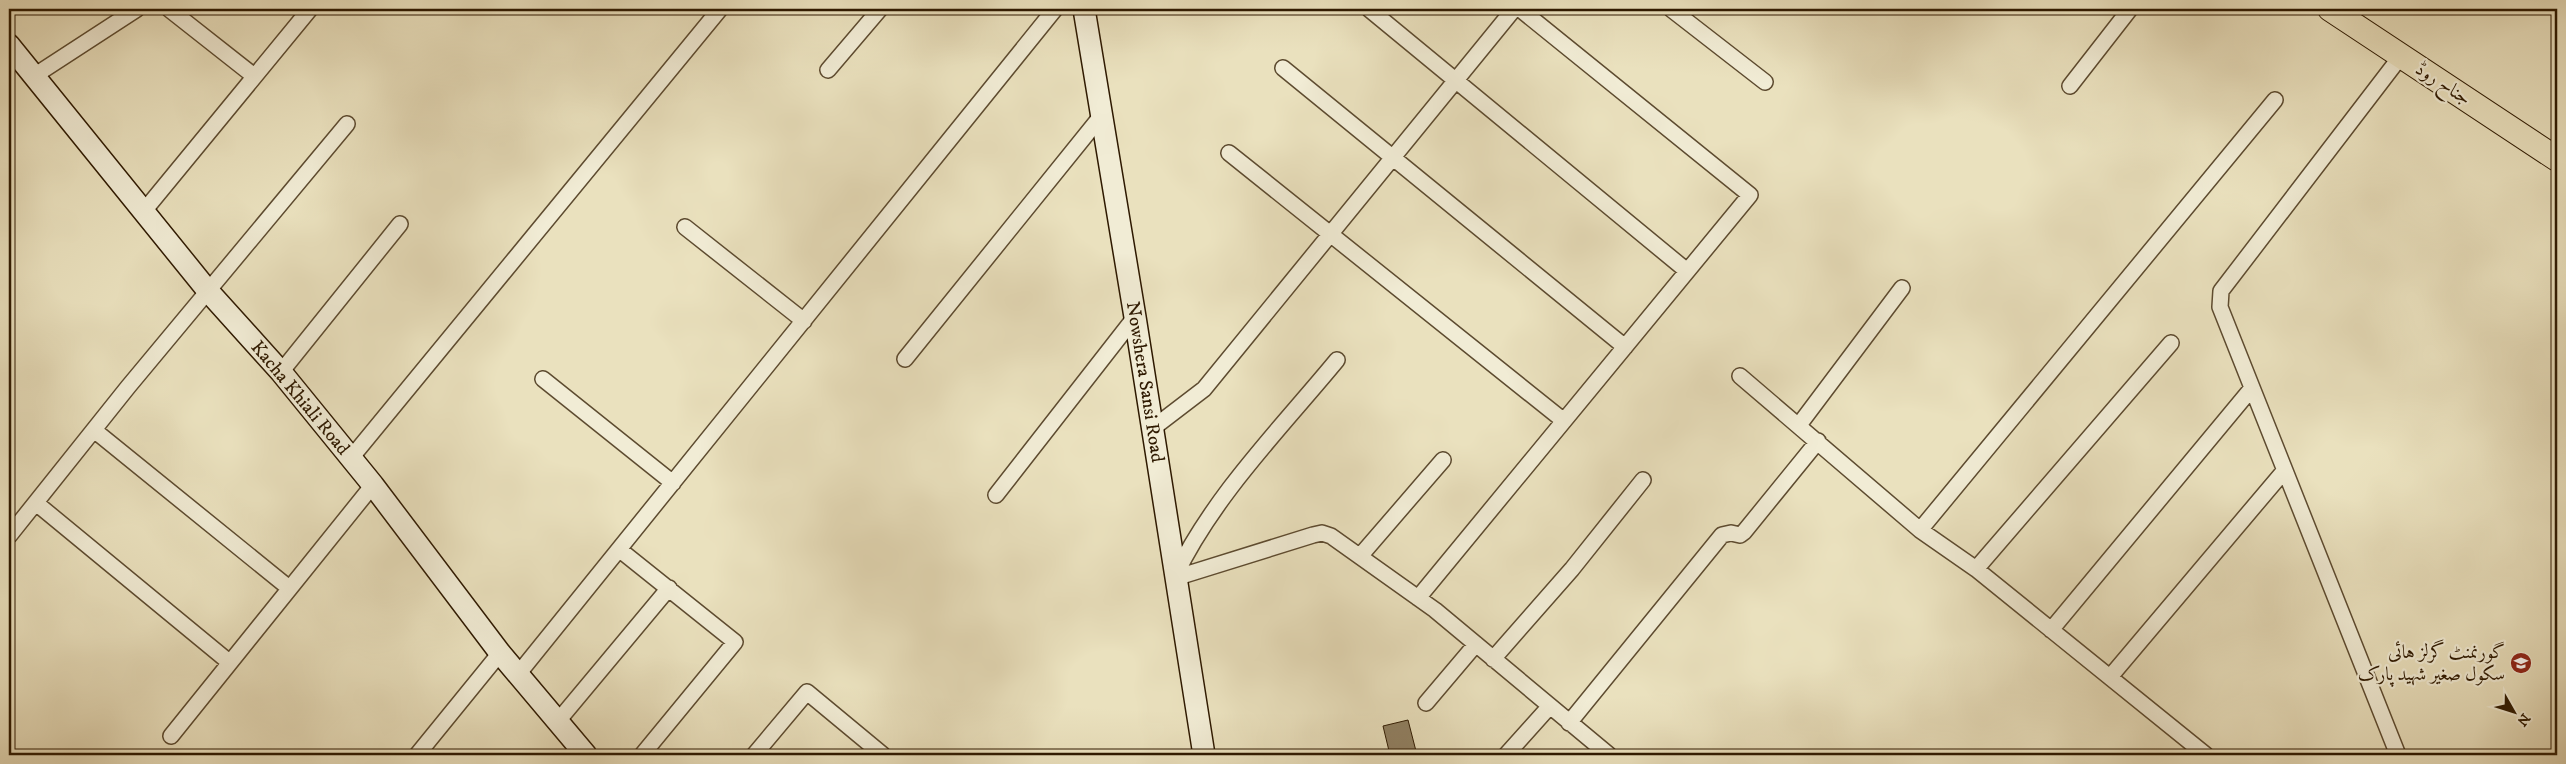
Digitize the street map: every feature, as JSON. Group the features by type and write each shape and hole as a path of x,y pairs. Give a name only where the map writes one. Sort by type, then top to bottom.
{"main road":[{"name":"جناح روڈ","path":"2330,9 2557,159"}],"street":[{"path":"34,76 138,9"},
{"path":"169,9 254,76"},
{"path":"144,211 310,9"},
{"path":"351,458 720,9"},
{"path":"828,70 880,9"},
{"path":"519,673 1056,9"},
{"name":"Nowshera Sansi Road","path":"1084,9 1136,317 1175,578 1204,755"},
{"path":"1369,9 1687,271"},
{"path":"1153,428 1204,389 1514,9"},
{"path":"1418,598 1750,195 1520,9"},
{"path":"1671,9 1765,82"},
{"path":"2070,86 2130,9"},
{"name":"Kacha Khiali Road","path":"9,45 208,291 281,372 373,485 500,653 519,673 586,755"},
{"path":"2398,755 2220,307 2221,291 2401,56"},
{"path":"1283,68 1625,347"},
{"path":"1920,530 2275,100"},
{"path":"905,359 1102,116"},
{"path":"9,536 346,124"},
{"path":"1229,153 1564,421"},
{"path":"281,372 400,224"},
{"path":"685,227 804,321"},
{"path":"1799,425 1902,288"},
{"path":"996,495 1136,317"},
{"path":"1976,569 2171,343"},
{"path":"1175,578 1188,552 1215,510 1337,360"},
{"path":"1740,376 1818,440 1920,530 1976,569 2206,755"},
{"path":"544,379 673,483"},
{"path":"2051,630 2252,388"},
{"path":"94,430 289,588"},
{"path":"1570,722 1722,536 1731,533 1740,535 1744,532 1818,440"},
{"path":"1361,556 1443,460"},
{"path":"2110,677 2284,471"},
{"path":"1493,659 1572,569 1642,480"},
{"path":"170,736 373,485"},
{"path":"36,503 230,662"},
{"path":"1175,578 1322,533 1361,556 1418,598 1609,755"},
{"path":"620,550 735,642 642,755"},
{"path":"558,721 669,588"},
{"path":"1426,704 1476,644"},
{"path":"417,755 500,653"},
{"path":"754,755 807,692 883,755"},
{"path":"1506,755 1550,706"}],"building":[{"path":"1408,720 1417,755 1390,755 1383,726"}],"place":[{"name":"گورنمنٹ گرلز ہائی سکول صغیر شہید پارک","path":"2521,663"}]}
